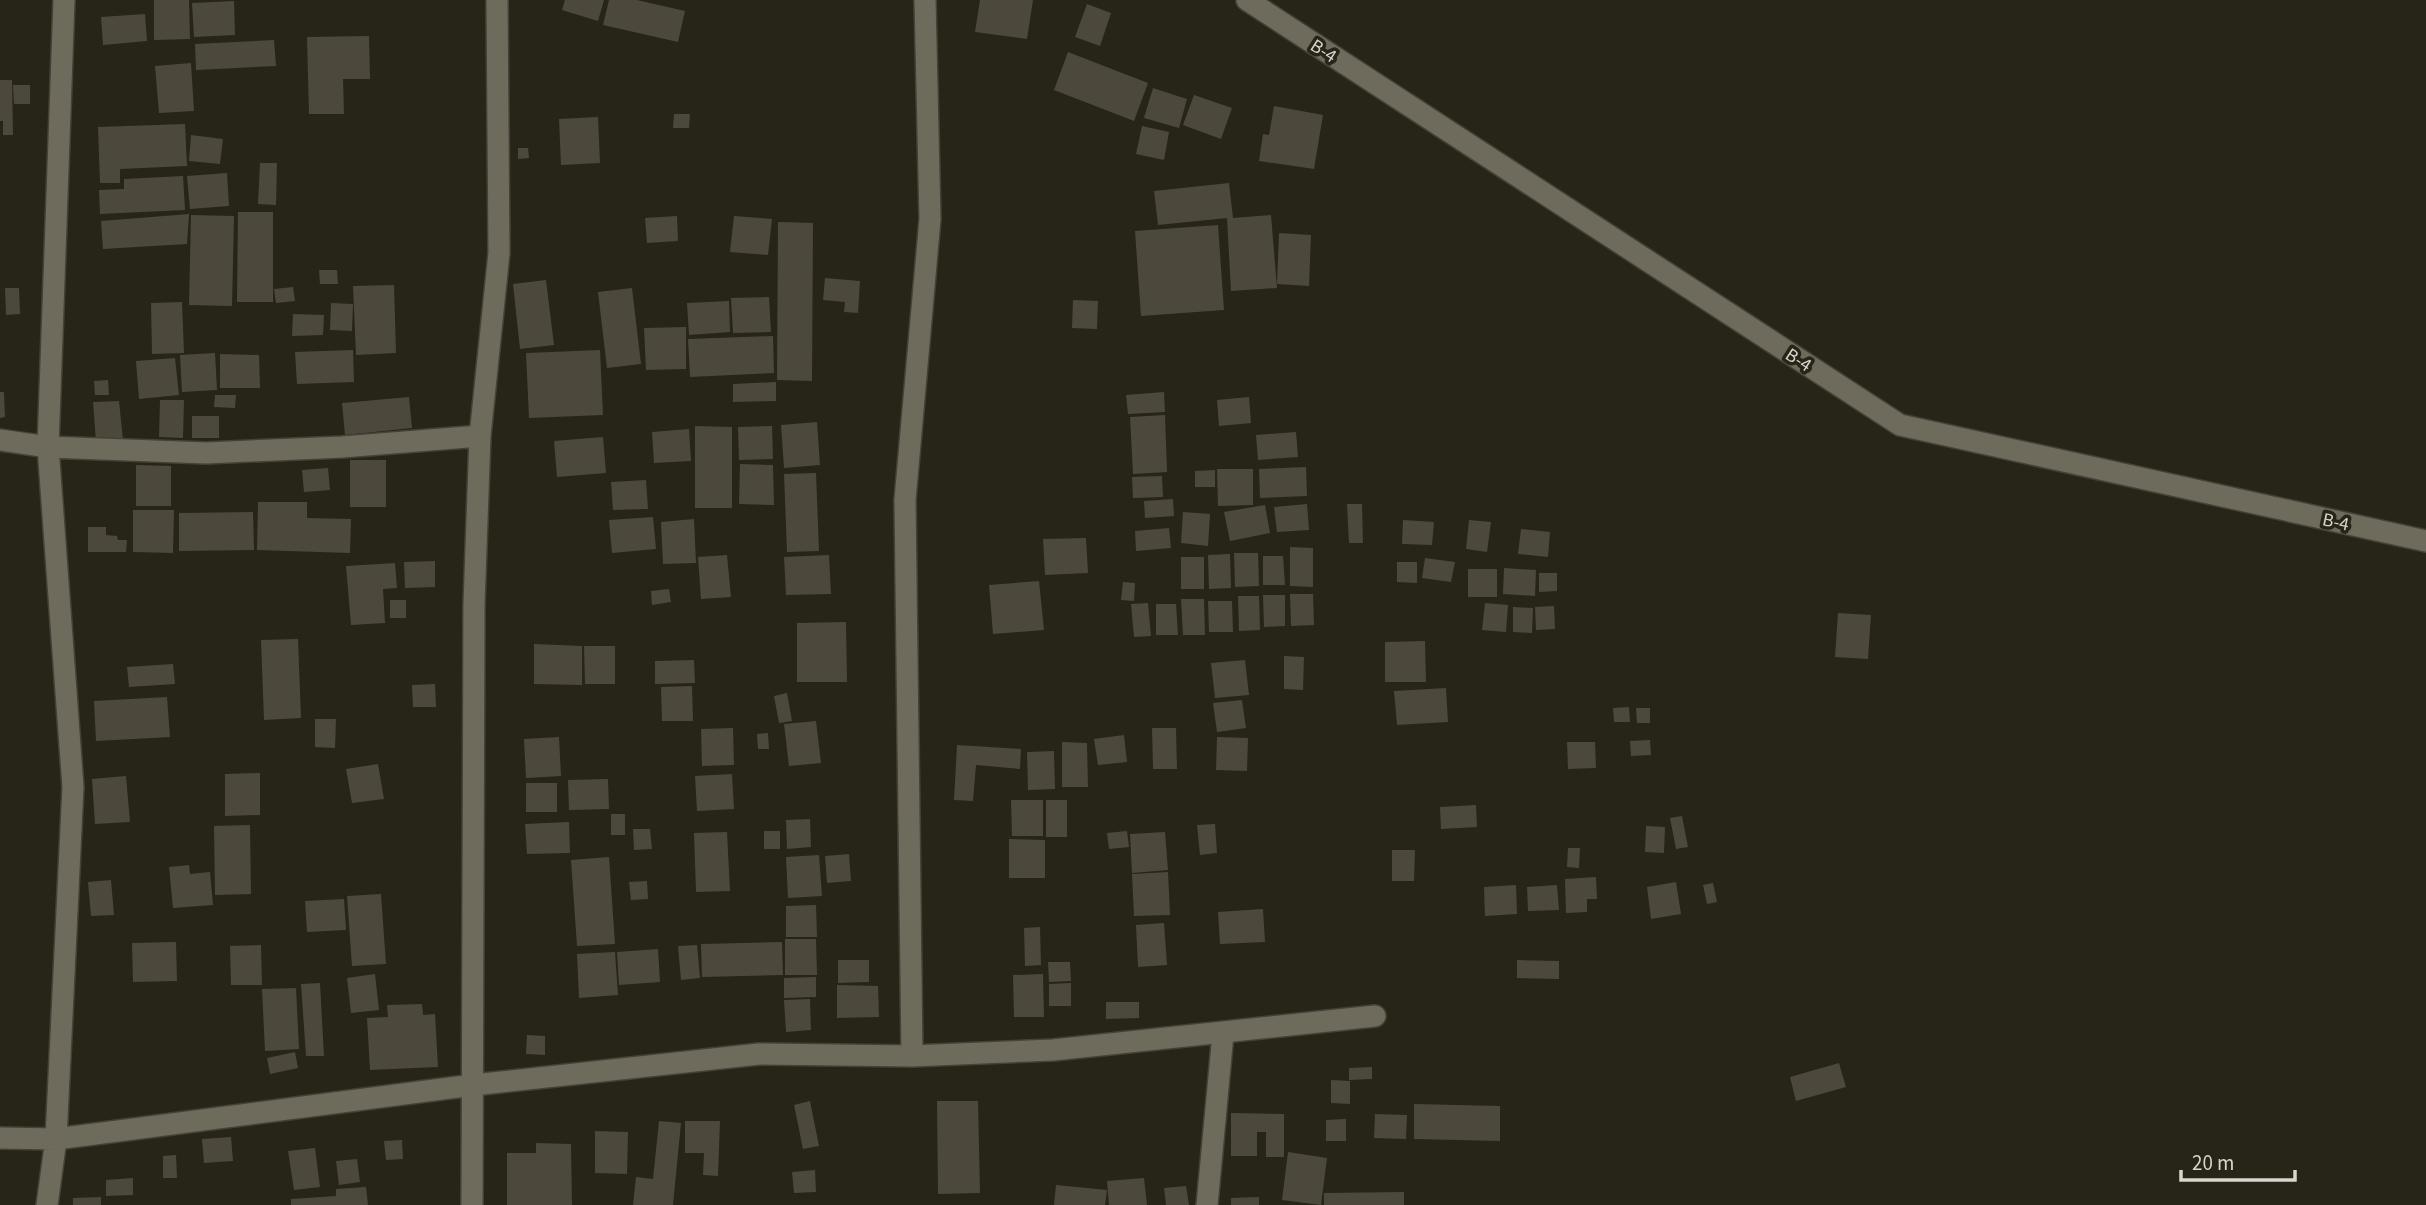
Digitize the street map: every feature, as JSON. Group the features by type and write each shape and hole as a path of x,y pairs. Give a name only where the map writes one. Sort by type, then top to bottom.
{"street":[{"path":"47,1205 55,1139 74,788 48,447 64,0"},
{"path":"472,1205 474,605 480,436 499,253 496,0"},
{"path":"912,1056 905,500 930,219 925,0"},
{"name":"B-4","path":"1247,0 1900,425 2426,541"},
{"path":"0,440 48,447 206,453 342,447 480,436"},
{"path":"0,1138 55,1139 473,1085 759,1054 912,1056 1053,1050 1376,1016"},
{"path":"1207,1205 1223,1034"}],"building":[{"path":"154,0 189,0 190,39 154,40"},
{"path":"565,0 604,0 598,21 562,10"},
{"path":"609,0 637,0 685,11 678,42 603,25"},
{"path":"980,0 1033,0 1027,39 975,32"},
{"path":"234,1 235,35 194,37 192,3"},
{"path":"1087,4 1111,13 1100,46 1075,37"},
{"path":"145,14 147,41 103,45 101,17"},
{"path":"369,36 370,79 343,79 344,114 309,114 307,37"},
{"path":"274,40 276,66 196,70 195,44"},
{"path":"1068,52 1148,83 1134,121 1054,90"},
{"path":"191,63 194,111 159,113 155,66"},
{"path":"0,80 12,80 13,135 3,135 3,121 0,121"},
{"path":"13,85 30,85 30,104 14,104"},
{"path":"1153,88 1187,99 1179,128 1144,118"},
{"path":"1194,95 1232,108 1221,139 1183,125"},
{"path":"1274,106 1323,115 1314,169 1259,161 1263,134 1269,135"},
{"path":"674,114 690,114 689,128 673,128"},
{"path":"598,117 600,163 561,165 559,119"},
{"path":"185,124 187,166 120,169 120,183 100,183 98,127"},
{"path":"1142,126 1169,132 1164,160 1136,154"},
{"path":"191,135 223,139 220,164 189,161"},
{"path":"518,148 528,148 529,158 518,159"},
{"path":"260,163 277,163 276,205 258,204"},
{"path":"227,173 229,206 190,209 187,176"},
{"path":"183,176 185,210 100,214 99,190 124,189 124,179"},
{"path":"1229,183 1233,218 1271,215 1277,288 1231,291 1227,218 1158,225 1154,191"},
{"path":"238,212 273,212 273,302 237,302"},
{"path":"189,214 187,244 103,249 101,221"},
{"path":"191,215 234,216 232,306 189,305"},
{"path":"677,216 678,241 647,243 645,218"},
{"path":"734,216 772,219 768,255 730,252"},
{"path":"778,222 813,223 812,381 777,380"},
{"path":"1218,225 1224,310 1141,316 1135,231"},
{"path":"1279,233 1311,235 1309,286 1277,284"},
{"path":"319,270 337,270 338,284 320,284"},
{"path":"825,278 860,281 858,313 844,312 845,302 823,300"},
{"path":"546,280 554,345 520,349 513,284"},
{"path":"394,285 396,353 356,355 353,286"},
{"path":"293,287 295,301 276,303 274,289"},
{"path":"5,288 19,288 20,314 6,315"},
{"path":"632,288 641,364 607,368 598,292"},
{"path":"769,297 771,332 733,333 731,298"},
{"path":"1073,300 1098,301 1097,329 1072,328"},
{"path":"729,301 730,332 689,335 687,303"},
{"path":"182,302 184,353 152,354 151,303"},
{"path":"331,303 353,304 352,331 330,330"},
{"path":"293,314 324,315 323,335 292,336"},
{"path":"686,327 686,369 646,370 644,328"},
{"path":"773,336 774,373 690,377 688,339"},
{"path":"353,350 354,382 297,384 295,352"},
{"path":"600,350 603,415 529,418 526,353"},
{"path":"215,353 217,390 182,392 180,355"},
{"path":"220,354 259,355 260,388 220,388"},
{"path":"175,358 179,395 139,399 136,361"},
{"path":"108,380 109,395 95,395 94,381"},
{"path":"776,382 776,401 733,402 733,384"},
{"path":"0,392 4,392 5,417 0,418"},
{"path":"1164,392 1165,412 1128,414 1126,395"},
{"path":"215,395 236,395 235,408 214,407"},
{"path":"409,397 412,428 345,435 342,403"},
{"path":"1249,397 1251,423 1219,426 1217,400"},
{"path":"160,400 184,400 183,438 159,437"},
{"path":"119,401 123,440 96,442 93,402"},
{"path":"1165,415 1167,472 1133,474 1130,417"},
{"path":"192,416 219,416 219,438 192,438"},
{"path":"817,422 820,465 784,468 781,425"},
{"path":"695,426 732,427 732,508 695,508"},
{"path":"772,426 773,459 739,460 738,427"},
{"path":"689,429 691,461 654,463 652,432"},
{"path":"1296,432 1298,457 1258,460 1256,435"},
{"path":"603,437 606,473 557,477 554,441"},
{"path":"350,460 386,460 386,507 350,507"},
{"path":"740,464 773,465 774,505 739,504"},
{"path":"136,465 171,466 171,506 136,506"},
{"path":"1306,467 1307,496 1260,498 1259,469"},
{"path":"328,468 330,490 304,492 302,470"},
{"path":"1217,469 1253,469 1253,505 1218,506"},
{"path":"1215,470 1215,487 1195,487 1195,471"},
{"path":"816,473 819,551 787,552 784,474"},
{"path":"1162,476 1163,497 1133,498 1132,477"},
{"path":"646,480 648,509 613,510 611,482"},
{"path":"1173,499 1174,516 1145,518 1144,501"},
{"path":"258,502 307,502 307,518 351,519 350,553 257,550"},
{"path":"1307,504 1309,530 1277,532 1274,507"},
{"path":"1347,504 1362,504 1363,543 1349,543"},
{"path":"1265,505 1270,533 1230,541 1224,512"},
{"path":"133,510 174,510 173,553 133,552"},
{"path":"253,512 254,550 179,551 179,513"},
{"path":"1183,512 1210,514 1208,546 1181,543"},
{"path":"653,517 656,549 612,553 609,520"},
{"path":"694,519 696,563 663,564 661,522"},
{"path":"1403,520 1434,522 1432,545 1402,544"},
{"path":"1469,520 1491,522 1487,552 1466,549"},
{"path":"88,527 106,527 106,535 127,540 126,552 88,552"},
{"path":"1169,528 1171,548 1136,551 1135,531"},
{"path":"1521,529 1550,532 1548,557 1518,554"},
{"path":"1086,538 1088,573 1045,575 1043,539"},
{"path":"1290,547 1313,548 1313,587 1290,586"},
{"path":"1234,553 1258,553 1259,586 1235,587"},
{"path":"1230,554 1231,588 1209,589 1208,555"},
{"path":"727,555 731,597 701,599 698,557"},
{"path":"829,555 831,594 786,595 784,557"},
{"path":"1263,556 1283,556 1285,585 1263,585"},
{"path":"1181,557 1204,557 1204,589 1181,589"},
{"path":"1425,558 1455,562 1451,582 1422,578"},
{"path":"435,561 435,587 405,588 404,562"},
{"path":"1397,562 1417,562 1417,583 1397,582"},
{"path":"395,563 397,588 383,589 385,623 351,625 346,566"},
{"path":"1504,568 1536,570 1535,596 1503,594"},
{"path":"1468,569 1497,569 1497,597 1468,597"},
{"path":"1539,573 1557,573 1557,591 1539,592"},
{"path":"1039,581 1044,630 993,634 989,585"},
{"path":"1123,582 1135,583 1134,601 1121,600"},
{"path":"669,589 671,602 652,605 651,591"},
{"path":"1290,594 1313,594 1314,625 1291,626"},
{"path":"1263,595 1285,595 1285,626 1264,627"},
{"path":"1238,596 1259,596 1260,630 1239,631"},
{"path":"1181,599 1204,599 1205,635 1183,635"},
{"path":"390,600 406,600 406,618 390,618"},
{"path":"1208,601 1232,601 1233,632 1209,632"},
{"path":"1148,603 1151,636 1134,637 1131,604"},
{"path":"1485,603 1508,605 1506,632 1482,630"},
{"path":"1156,604 1176,604 1178,635 1156,635"},
{"path":"1554,606 1555,629 1536,630 1535,607"},
{"path":"1513,607 1533,608 1532,633 1513,632"},
{"path":"1838,613 1871,615 1868,659 1835,657"},
{"path":"846,622 847,682 797,682 797,623"},
{"path":"298,639 301,718 264,720 261,640"},
{"path":"1425,641 1426,682 1385,682 1385,642"},
{"path":"534,644 582,646 582,685 534,684"},
{"path":"584,646 615,646 615,684 585,684"},
{"path":"1284,656 1304,657 1303,690 1284,689"},
{"path":"694,660 695,683 655,684 655,661"},
{"path":"1245,660 1249,695 1215,698 1211,663"},
{"path":"173,664 175,684 129,687 127,667"},
{"path":"435,684 436,707 413,707 412,685"},
{"path":"692,686 693,721 662,721 661,687"},
{"path":"1446,688 1448,722 1397,725 1394,691"},
{"path":"787,693 792,721 779,723 774,696"},
{"path":"167,697 170,737 96,741 94,701"},
{"path":"1242,700 1246,728 1217,732 1213,703"},
{"path":"1629,707 1630,722 1614,722 1613,708"},
{"path":"1636,708 1650,708 1650,723 1637,723"},
{"path":"315,719 336,719 335,748 315,747"},
{"path":"816,721 821,763 789,766 784,724"},
{"path":"733,728 734,765 702,766 701,729"},
{"path":"1152,728 1176,728 1177,769 1153,769"},
{"path":"768,733 769,749 758,749 757,734"},
{"path":"1124,735 1127,762 1098,765 1094,739"},
{"path":"559,737 561,776 526,778 524,739"},
{"path":"1217,737 1248,738 1247,771 1216,770"},
{"path":"1650,740 1651,755 1631,756 1630,741"},
{"path":"1062,742 1087,743 1088,787 1062,787"},
{"path":"1567,742 1595,742 1596,768 1568,769"},
{"path":"957,745 1021,749 1020,769 976,765 973,801 954,800"},
{"path":"1054,751 1055,789 1028,790 1027,752"},
{"path":"378,764 384,799 352,803 346,769"},
{"path":"260,773 260,815 225,816 225,774"},
{"path":"732,774 734,809 697,811 695,776"},
{"path":"126,776 130,822 95,824 92,779"},
{"path":"608,779 609,809 569,810 568,780"},
{"path":"526,783 557,783 557,812 526,812"},
{"path":"1011,800 1043,800 1043,836 1012,836"},
{"path":"1046,800 1067,800 1067,837 1046,837"},
{"path":"1476,805 1477,827 1441,829 1440,807"},
{"path":"611,814 625,814 625,835 611,835"},
{"path":"1682,816 1688,847 1676,849 1670,818"},
{"path":"810,819 811,847 787,849 786,820"},
{"path":"569,822 570,853 527,854 525,824"},
{"path":"1215,824 1217,853 1200,855 1197,825"},
{"path":"250,825 251,894 215,895 214,826"},
{"path":"1646,826 1665,827 1664,853 1645,852"},
{"path":"633,829 650,829 652,849 634,850"},
{"path":"764,831 780,831 780,849 764,849"},
{"path":"1127,831 1129,847 1109,849 1107,833"},
{"path":"727,832 730,891 696,892 694,833"},
{"path":"1165,832 1168,870 1132,873 1130,834"},
{"path":"1009,839 1045,840 1045,878 1009,878"},
{"path":"1568,848 1580,848 1579,868 1567,867"},
{"path":"1392,850 1415,850 1414,881 1392,881"},
{"path":"849,854 851,881 827,883 825,856"},
{"path":"819,855 822,896 788,898 786,857"},
{"path":"609,857 615,944 577,946 571,860"},
{"path":"189,865 190,874 210,872 213,905 173,908 169,867"},
{"path":"1168,872 1170,915 1134,916 1132,874"},
{"path":"1596,877 1597,899 1587,899 1587,912 1566,913 1565,879"},
{"path":"111,880 114,915 91,916 88,882"},
{"path":"647,881 648,899 631,900 629,882"},
{"path":"1676,882 1681,914 1651,919 1647,887"},
{"path":"1713,883 1717,902 1707,904 1703,885"},
{"path":"1516,885 1517,914 1485,916 1484,887"},
{"path":"1557,885 1559,910 1528,911 1527,887"},
{"path":"381,894 386,964 352,966 347,896"},
{"path":"344,899 346,930 307,932 305,901"},
{"path":"816,905 817,937 786,937 786,906"},
{"path":"1263,909 1265,942 1220,944 1218,912"},
{"path":"1164,923 1167,965 1138,967 1136,925"},
{"path":"1040,927 1041,965 1025,966 1024,928"},
{"path":"785,939 816,939 817,975 785,975"},
{"path":"176,942 177,981 133,982 132,943"},
{"path":"782,942 783,975 702,977 701,944"},
{"path":"261,945 262,985 231,985 230,946"},
{"path":"697,945 700,978 681,980 678,946"},
{"path":"658,949 660,982 619,985 617,952"},
{"path":"615,952 618,995 579,998 577,954"},
{"path":"838,960 869,960 869,982 838,983"},
{"path":"1517,960 1559,961 1559,979 1517,978"},
{"path":"1048,962 1070,962 1071,981 1049,982"},
{"path":"375,974 379,1010 351,1013 347,978"},
{"path":"1043,974 1044,1017 1014,1017 1013,975"},
{"path":"816,977 816,997 784,998 784,978"},
{"path":"320,983 324,1056 306,1056 301,984"},
{"path":"1071,983 1071,1006 1049,1006 1049,984"},
{"path":"837,985 878,986 879,1017 837,1018"},
{"path":"296,988 299,1049 265,1051 262,989"},
{"path":"810,999 811,1030 786,1032 784,1000"},
{"path":"1106,1002 1139,1002 1139,1018 1106,1019"},
{"path":"422,1004 423,1015 435,1014 438,1067 370,1070 367,1018 388,1017 387,1005"},
{"path":"527,1035 545,1036 545,1055 526,1054"},
{"path":"295,1052 298,1068 270,1074 267,1058"},
{"path":"1839,1063 1846,1087 1796,1101 1790,1077"},
{"path":"1372,1067 1372,1079 1349,1080 1349,1068"},
{"path":"1331,1080 1350,1081 1350,1104 1331,1103"},
{"path":"810,1101 819,1146 803,1149 794,1105"},
{"path":"937,1101 978,1101 980,1193 938,1194"},
{"path":"1414,1104 1500,1106 1500,1141 1414,1139"},
{"path":"1231,1113 1284,1114 1284,1157 1266,1157 1266,1132 1257,1132 1257,1156 1231,1156"},
{"path":"1375,1114 1407,1115 1406,1139 1374,1138"},
{"path":"1346,1119 1346,1141 1326,1141 1326,1120"},
{"path":"659,1121 681,1123 673,1205 633,1205 636,1177 653,1179"},
{"path":"685,1121 720,1121 718,1176 703,1175 704,1153 685,1153"},
{"path":"595,1131 628,1132 627,1174 595,1173"},
{"path":"231,1137 233,1161 204,1163 202,1139"},
{"path":"402,1140 403,1159 386,1160 384,1141"},
{"path":"536,1143 571,1144 572,1205 507,1205 507,1153 536,1153"},
{"path":"315,1148 320,1187 294,1190 288,1151"},
{"path":"1288,1152 1327,1158 1321,1205 1282,1200"},
{"path":"176,1155 177,1178 163,1178 163,1156"},
{"path":"357,1159 360,1182 339,1185 336,1161"},
{"path":"815,1170 816,1192 794,1193 792,1172"},
{"path":"133,1178 133,1195 106,1196 106,1180"},
{"path":"1144,1178 1147,1205 1109,1205 1107,1181"},
{"path":"1056,1185 1107,1190 1105,1205 1054,1205"},
{"path":"1186,1186 1189,1205 1166,1205 1164,1188"},
{"path":"366,1187 368,1205 291,1205 291,1199 336,1196 336,1189"},
{"path":"1404,1192 1404,1205 1324,1205 1324,1193"},
{"path":"101,1197 101,1205 73,1205 73,1198"},
{"path":"1259,1197 1259,1205 1231,1205 1231,1198"}]}
